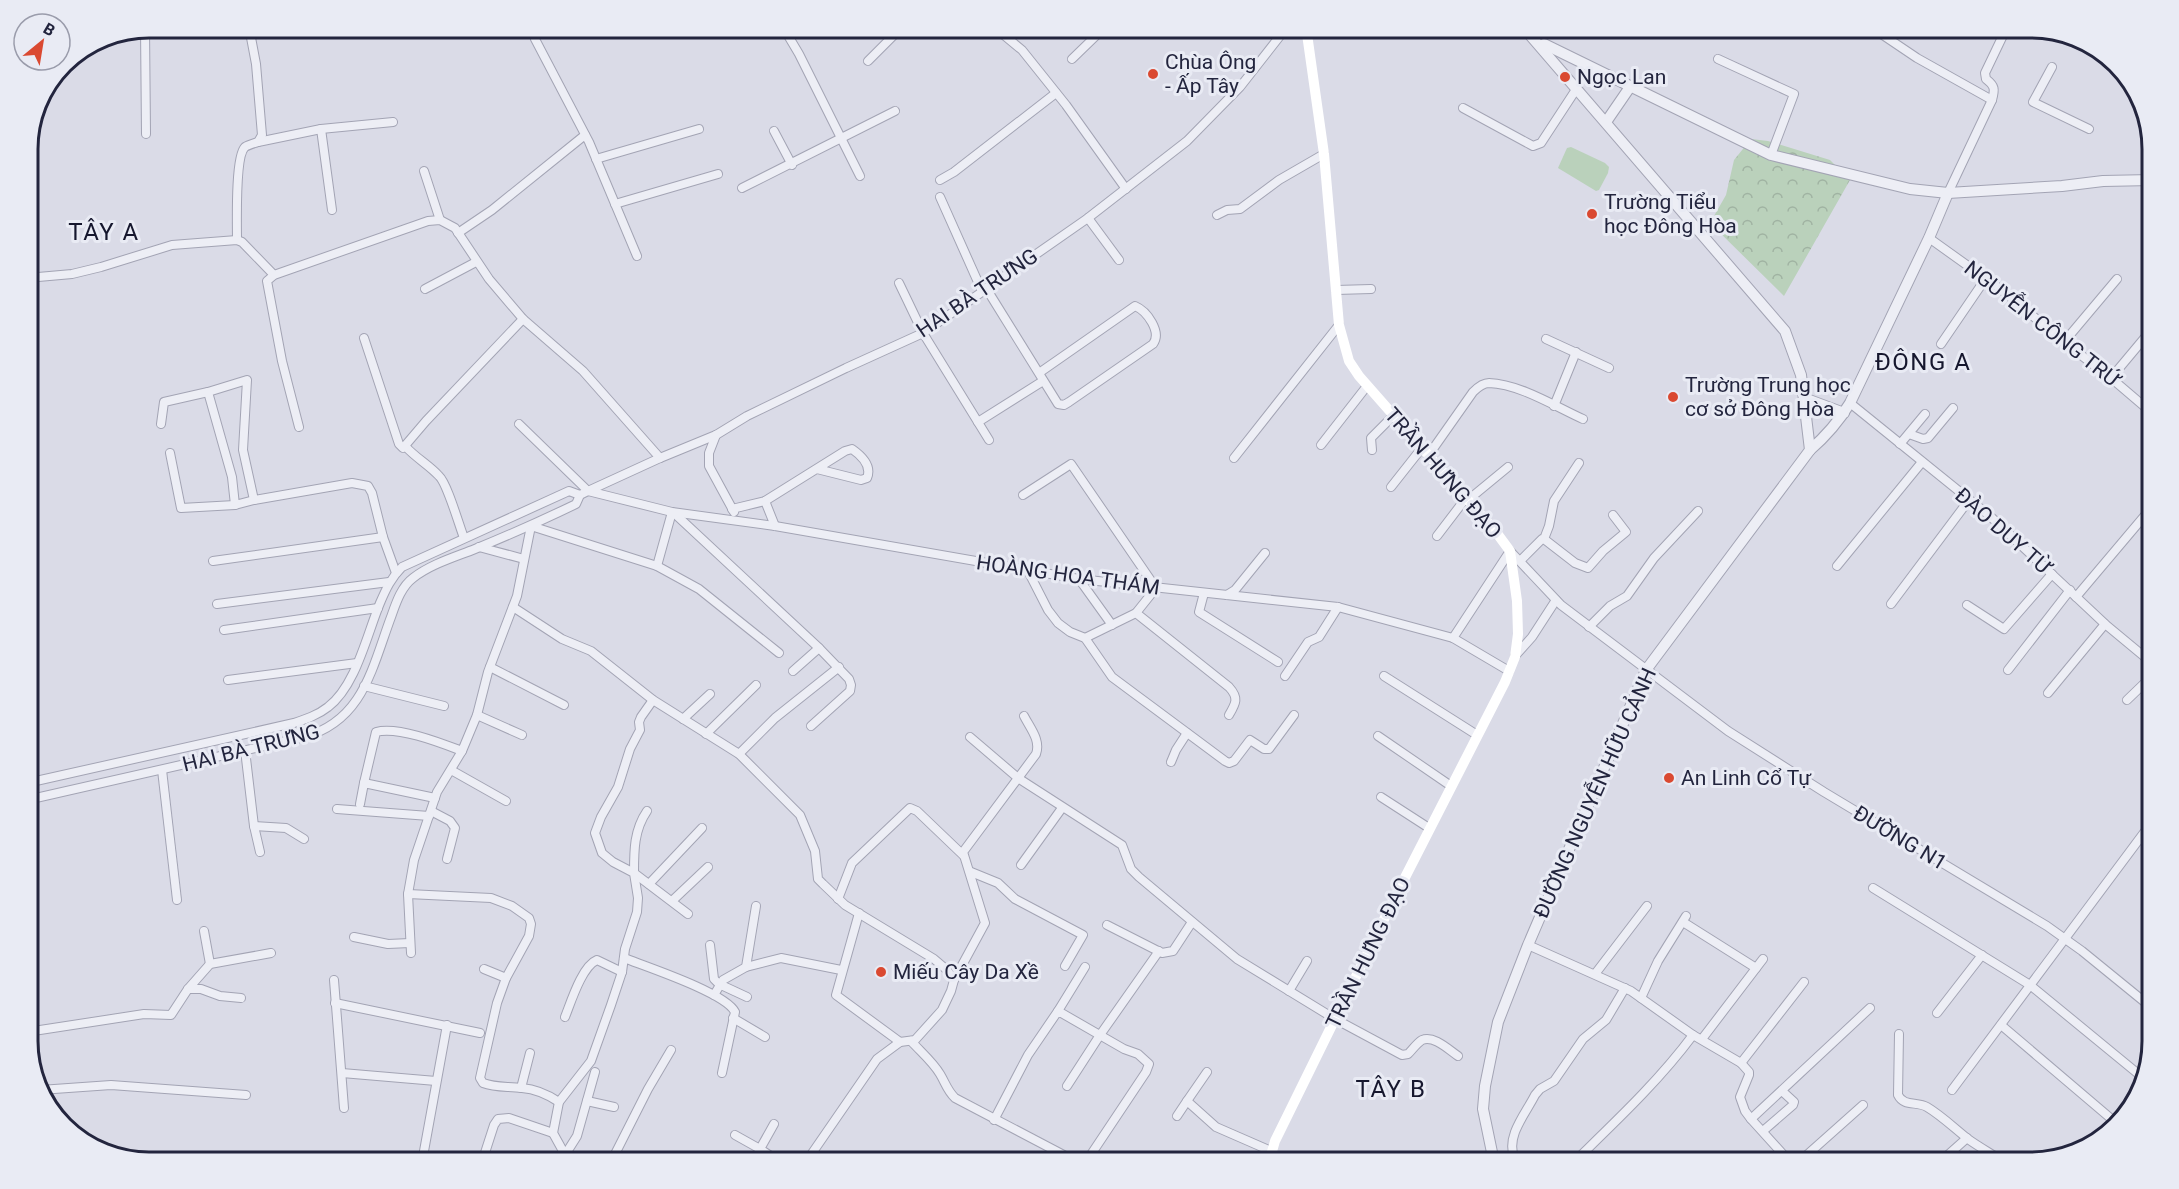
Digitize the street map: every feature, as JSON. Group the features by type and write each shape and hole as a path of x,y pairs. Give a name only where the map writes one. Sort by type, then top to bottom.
{"main road":[{"name":"TRẦN HƯNG ĐẠO","path":"1272,1152 1335,1019 1509,671 1515,657 1518,634 1515,573 1510,551 1367,386 1349,361 1339,325 1324,154 1308,38"}],"street":[{"path":"145,38 146,134"},
{"path":"251,38 256,64 261,135 258,142"},
{"path":"535,38 585,135 637,255"},
{"path":"790,38 860,176"},
{"path":"868,60 891,38"},
{"path":"1007,38 1022,50 1056,93 1126,189"},
{"path":"1072,59 1094,38"},
{"name":"HAI BÀ TRƯNG","path":"38,798 304,737 329,728 351,708 364,686 397,601 406,585 428,569 531,526 576,504 584,493 716,435 747,416 923,333 1088,218 1187,141 1240,87 1278,38"},
{"path":"1887,38 1917,58 1992,100"},
{"path":"1948,193 1992,100 1994,85 1986,80 1985,73 2002,38"},
{"path":"1537,40 1771,155 1910,189 1948,193 2141,180"},
{"path":"1537,40 1785,331 1801,375 1810,450"},
{"path":"1718,59 1794,94 1771,155"},
{"path":"2052,67 2032,102 2089,129"},
{"path":"1606,122 1630,87"},
{"path":"1462,108 1533,146 1541,143 1577,88"},
{"path":"940,180 954,172 1056,93"},
{"path":"742,189 895,111"},
{"path":"237,240 238,176 245,147 258,142 321,129 393,122"},
{"path":"321,129 332,210"},
{"path":"596,159 699,129"},
{"path":"774,131 792,165"},
{"path":"458,233 492,210 585,135"},
{"path":"1217,215 1227,210 1240,209 1279,180 1324,154"},
{"path":"424,171 440,220"},
{"path":"615,204 718,174"},
{"name":"ĐƯỜNG NGUYỄN HỮU CẢNH","path":"1492,1152 1485,1120 1485,1086 1498,1022 1528,945 1646,670 1810,450 1844,413 1929,238 1948,193"},
{"path":"940,197 984,290 1041,377 1058,404 1064,405 1069,402 1153,344 1156,336 1147,314 1138,307 1132,308 1041,377 978,422"},
{"path":"1088,218 1119,260"},
{"path":"299,427 282,361 267,281 274,275 428,221 440,220 455,228 476,261 523,319 583,371 660,458"},
{"name":"NGUYỄN CÔNG TRỨ","path":"1929,238 1986,278 2141,404"},
{"path":"38,277 72,274 172,245 237,240 242,242 274,275"},
{"path":"425,289 476,261"},
{"path":"1941,344 1986,278"},
{"path":"2064,342 2117,279"},
{"path":"899,283 923,333 990,440"},
{"path":"1336,290 1371,289"},
{"path":"406,447 426,421 523,319"},
{"path":"1234,458 1339,325"},
{"path":"364,338 399,444 401,447 406,447 446,485 450,503 464,538"},
{"path":"1546,339 1609,368"},
{"path":"2111,378 2141,342"},
{"path":"1554,406 1576,352"},
{"path":"161,424 165,402 247,380 243,450 254,500"},
{"path":"1391,488 1424,453 1473,392 1479,386 1487,383 1525,392 1583,419"},
{"path":"1321,446 1367,386"},
{"path":"208,392 232,477 235,504"},
{"path":"1804,398 1844,413"},
{"name":"ĐÀO DUY TỪ","path":"1850,403 1970,500 2105,624 2142,654"},
{"path":"1909,434 1923,439 1928,438 1953,408"},
{"path":"1900,444 1925,414"},
{"path":"1372,450 1371,438 1393,416"},
{"path":"519,424 584,493"},
{"path":"716,435 709,453 709,466 737,521"},
{"path":"732,509 765,501 845,451 852,449 863,457 869,468 869,475 861,480 817,470"},
{"path":"170,453 181,508 235,504 352,483 368,486 396,573"},
{"path":"1837,566 1922,462"},
{"path":"1520,561 1544,539 1554,501 1579,463"},
{"path":"1023,495 1071,464 1156,588 1136,613 1085,638"},
{"path":"1437,536 1467,499 1508,467"},
{"path":"615,478 614,485 619,498"},
{"name":"HAI BÀ TRƯNG","path":"38,781 294,723 314,716 339,697 357,663 389,582 396,573 409,563 568,491 584,493"},
{"name":"HOÀNG HOA THÁM","path":"584,493 619,498 673,513 775,526 1028,572 1338,607 1453,638 1509,671"},
{"path":"1891,604 1970,500"},
{"path":"765,501 775,526"},
{"path":"1588,627 1610,606 1627,597 1654,558 1698,511"},
{"path":"657,566 673,513 839,667 849,679 850,691 810,726"},
{"path":"1544,539 1583,568 1588,568 1603,551 1626,532 1613,515"},
{"path":"2008,670 2073,593 2141,519"},
{"path":"411,953 408,894 414,860 435,798 462,751 477,714 490,667 518,597 531,526 657,566 699,590 779,652"},
{"path":"213,561 383,537"},
{"path":"479,547 524,559"},
{"path":"1453,638 1510,551"},
{"name":"ĐƯỜNG N1","path":"1510,551 1556,600 1588,627 1752,747 2065,938 2142,1000"},
{"path":"1227,594 1235,590 1265,554"},
{"path":"1028,572 1048,610 1058,623 1070,632 1085,638 1112,677 1225,761 1232,763 1250,740 1264,749 1269,749 1294,715"},
{"path":"1967,605 2004,629 2052,574"},
{"path":"1079,579 1112,625"},
{"path":"216,604 389,582"},
{"path":"1204,593 1199,612 1278,662"},
{"path":"1515,657 1532,637 1556,600"},
{"path":"1285,676 1308,642 1319,637 1338,607"},
{"path":"224,630 378,608"},
{"path":"513,608 562,639 591,651 652,700 739,754 800,815 814,851 818,879 838,899 934,959 947,970 954,980"},
{"path":"1136,613 1233,691 1237,701 1229,715"},
{"path":"2048,693 2105,624"},
{"path":"793,671 819,648"},
{"path":"228,680 357,663"},
{"path":"490,667 564,705"},
{"path":"739,754 776,718 839,667"},
{"path":"1384,676 1477,735"},
{"path":"706,734 756,685"},
{"path":"364,686 444,706"},
{"path":"2127,700 2142,686"},
{"path":"683,719 710,694"},
{"path":"652,700 641,717 640,730 630,749 618,787 595,833 602,853 613,862 634,873 688,914"},
{"path":"477,714 522,735"},
{"path":"963,855 966,846 1036,754 1038,741 1024,716"},
{"path":"360,804 376,732 394,731 462,751"},
{"path":"1170,762 1187,733"},
{"path":"1378,736 1450,786"},
{"path":"970,737 1018,778 1122,845 1131,869 1237,959 1335,1019 1402,1054 1407,1054 1421,1041 1427,1039 1434,1040 1458,1056"},
{"path":"245,750 254,826 260,852"},
{"path":"162,770 177,900"},
{"path":"451,770 506,801"},
{"path":"364,783 435,798"},
{"path":"1381,796 1429,828"},
{"path":"814,1152 878,1059 900,1042 911,1041 924,1031 942,1010 954,980 985,923 971,872 963,855 917,811 910,808 852,863 838,899"},
{"path":"1021,865 1062,808"},
{"path":"337,810 430,814 450,821 455,828 447,859"},
{"path":"563,1152 553,1133 559,1102 591,1061 622,972 637,912 634,840 640,820 647,811"},
{"path":"254,826 286,828 304,839"},
{"path":"649,884 702,828"},
{"path":"1952,1090 2142,836"},
{"path":"672,901 708,867"},
{"path":"971,872 998,883 1015,899 1083,935 1065,966"},
{"path":"1873,888 2030,985 2137,1073"},
{"path":"408,894 491,898 529,918 531,924 529,936 506,978 497,1003 480,1078 483,1083 489,1085 541,1092 559,1102"},
{"path":"746,967 756,906"},
{"path":"1595,974 1647,906"},
{"path":"859,913 841,970 837,997 900,1042"},
{"path":"1641,998 1658,961 1685,919 1756,968"},
{"path":"1107,925 1162,953 1173,951 1192,922"},
{"path":"204,931 210,964"},
{"path":"354,937 388,944 410,943"},
{"path":"710,945 713,977 719,984 747,997"},
{"path":"1528,945 1625,988 1741,1063 1749,1075 1740,1096 1745,1111 1780,1152"},
{"path":"1067,1086 1159,951"},
{"path":"38,1030 144,1014 171,1015 188,989 210,964 271,953"},
{"path":"1937,1013 1982,955"},
{"path":"624,958 714,995 732,1006 735,1012 722,1073"},
{"path":"714,995 719,984 728,975 746,967 781,958 841,970"},
{"path":"1584,1152 1698,1037 1763,959"},
{"path":"565,1017 577,988 592,962 597,960 622,972"},
{"path":"1289,991 1307,961"},
{"path":"994,1120 1028,1056 1085,967"},
{"path":"484,969 506,978"},
{"path":"334,980 344,1108"},
{"path":"1741,1063 1804,982"},
{"path":"1512,1152 1512,1140 1535,1095 1540,1089 1554,1081 1583,1039 1606,1020 1625,988"},
{"path":"188,989 201,989 220,996 241,998"},
{"path":"335,1003 480,1033"},
{"path":"1751,1119 1870,1008"},
{"path":"1058,1011 1124,1049 1138,1054 1149,1064 1093,1152"},
{"path":"733,1018 765,1037"},
{"path":"424,1152 447,1025"},
{"path":"2001,1025 2110,1118"},
{"path":"1899,1034 1898,1095 1900,1099 1907,1103 1922,1104 1931,1109 1989,1152"},
{"path":"911,1041 934,1066 947,1091 955,1098 1057,1152"},
{"path":"616,1152 648,1089 672,1050"},
{"path":"521,1088 530,1053"},
{"path":"570,1152 577,1136 595,1072"},
{"path":"1177,1116 1207,1072"},
{"path":"342,1073 436,1081"},
{"path":"49,1089 111,1085 246,1095"},
{"path":"1762,1131 1793,1105 1794,1102 1782,1091"},
{"path":"587,1101 614,1107"},
{"path":"1187,1101 1216,1127 1263,1152"},
{"path":"1810,1152 1863,1105"},
{"path":"485,1152 498,1119 509,1118 553,1133"},
{"path":"760,1149 774,1124"},
{"path":"735,1135 765,1152"},
{"path":"1951,1152 1967,1138"}],"green space":[{"path":"1751,139 1768,141 1830,160 1850,180 1784,296 1710,223 1726,195 1734,160"},
{"path":"1571,147 1609,167 1599,190 1596,191 1558,168 1567,148"}],"place":[{"name":"Chùa Ông - Ấp Tây","path":"1153,74"},
{"name":"Ngọc Lan","path":"1565,77"},
{"name":"Trường Tiểu học Đông Hòa","path":"1592,214"},
{"name":"Trường Trung học cơ sở Đông Hòa","path":"1673,397"},
{"name":"An Linh Cổ Tự","path":"1669,778"},
{"name":"Miếu Cây Da Xề","path":"881,972"}],"district":[{"name":"TÂY A","path":"104,232"},
{"name":"ĐÔNG A","path":"1923,362"},
{"name":"TÂY B","path":"1391,1089"}]}
